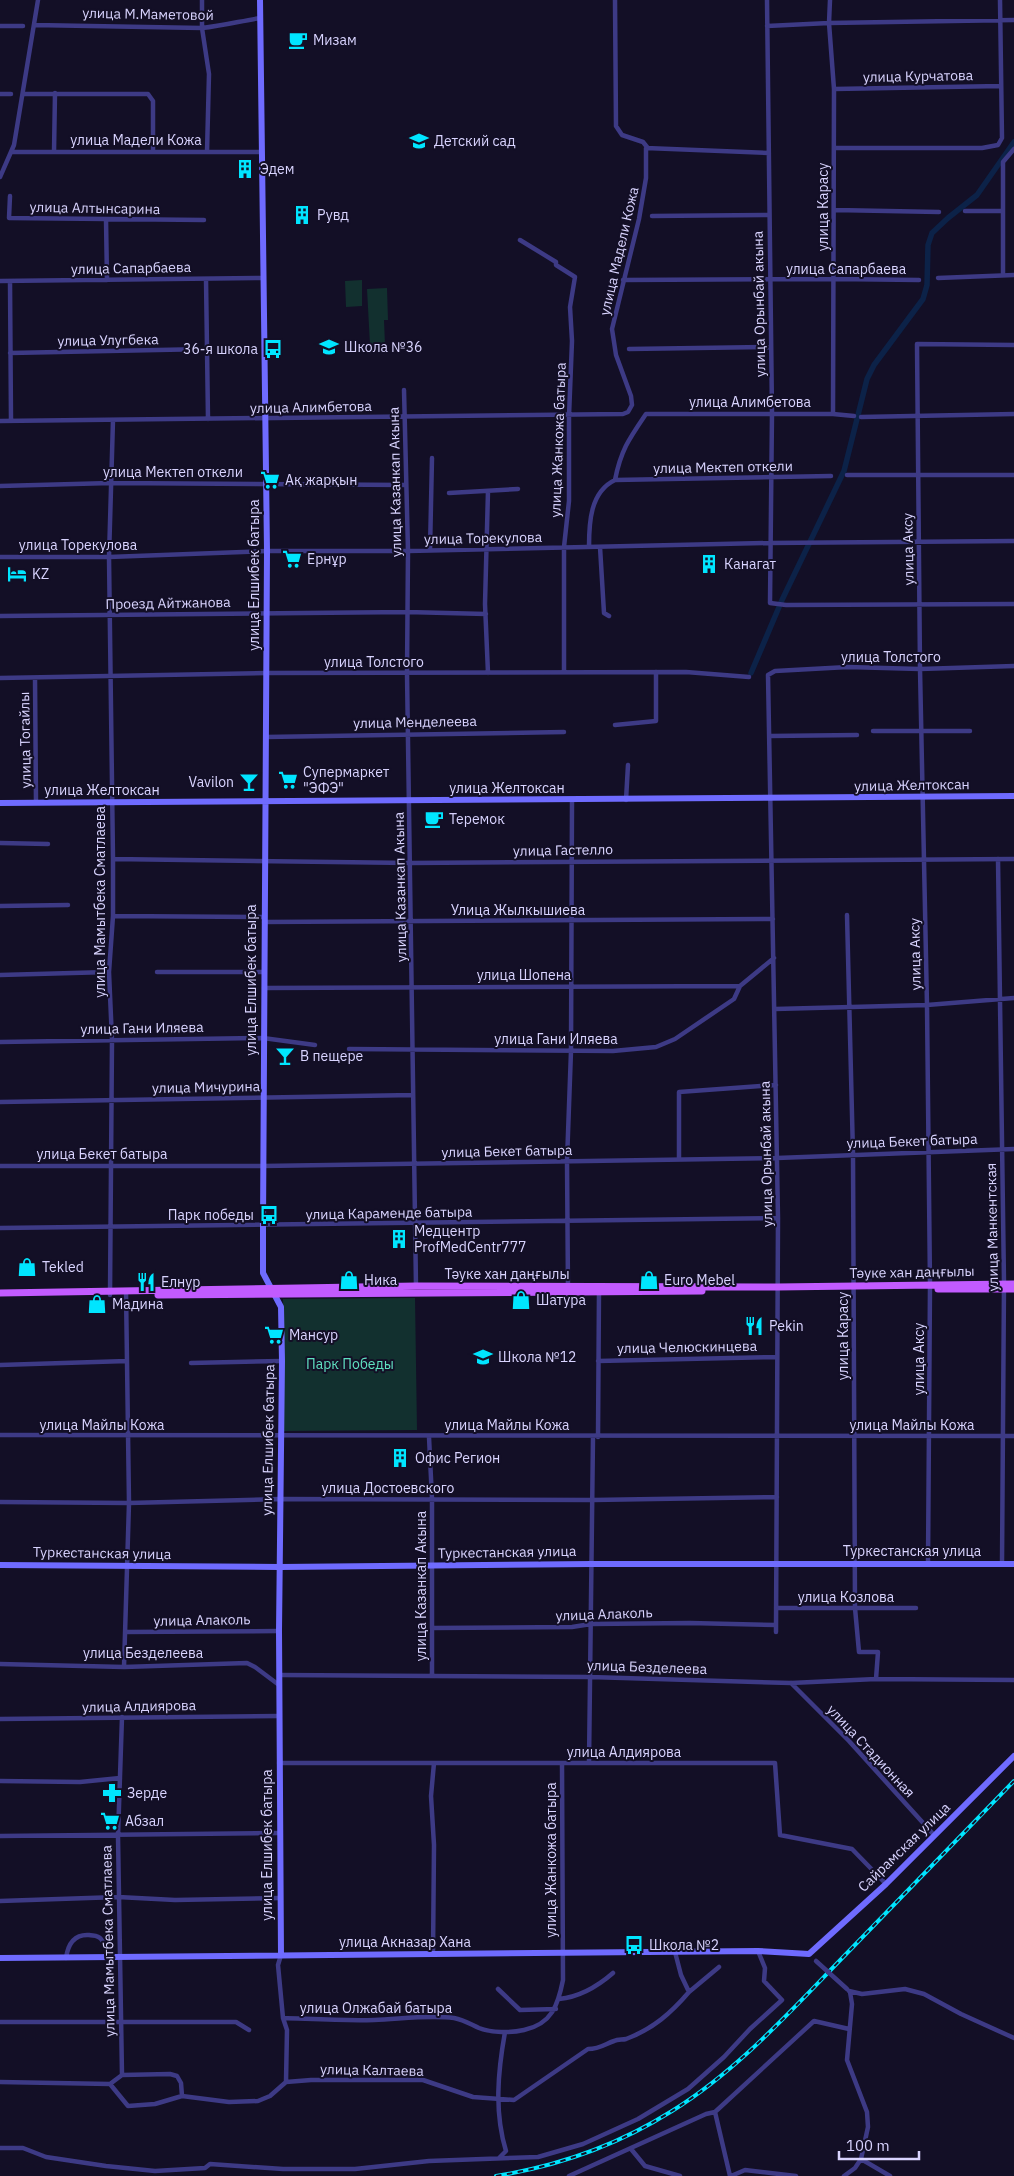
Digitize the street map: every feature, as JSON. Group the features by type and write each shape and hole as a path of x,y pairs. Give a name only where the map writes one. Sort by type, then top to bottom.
{"main road":[{"name":"улица Елшибек батыра","path":"260,0 267,551 263,1226 264,1273 281,1307 279,1631 281,1955"},
{"name":"улица Желтоксан","path":"0,803 1014,796"},
{"name":"Тәуке хан даңғылы","path":"0,1293 777,1289 1004,1286 1014,1284"},
{"name":"Тәуке хан даңғылы","path":"1004,1286 1014,1289"},
{"name":"Тәуке хан даңғылы","path":"0,1298 110,1293"},
{"name":"Туркестанская улица","path":"0,1565 280,1567 592,1564 1014,1564"},
{"name":"Сайрамская улица","path":"809,1954 886,1884 1014,1756"},
{"name":"улица Акназар Хана","path":"0,1958 433,1954 562,1955 758,1951 809,1954"}],"street":[{"path":"0,177 11,152 23,94 38,0"},
{"path":"202,0 202,28 208,74 207,152"},
{"path":"615,0 616,126 622,135 635,141 643,142 647,147 662,150 769,153"},
{"name":"улица Орынбай акына","path":"767,0 772,413 769,602 774,605 920,605"},
{"name":"улица Карасу","path":"830,0 829,23 834,89 835,278 833,414"},
{"path":"834,148 982,148 998,145 1002,138 1000,0"},
{"name":"улица М.Маметовой","path":"34,25 202,28 260,18"},
{"path":"767,26 1014,20"},
{"path":"0,26 23,26"},
{"name":"улица Курчатова","path":"834,89 1001,86"},
{"path":"54,152 55,93"},
{"path":"0,94 11,94"},
{"path":"23,94 148,94 153,100 153,152"},
{"name":"улица Мадели Кожа","path":"623,414 628,412 632,405 631,396 616,355 612,329 642,203 646,178 647,147"},
{"path":"1003,275 1003,162 1014,149"},
{"name":"улица Мадели Кожа","path":"11,152 262,152"},
{"name":"улица Алтынсарина","path":"10,196 9,218 204,220"},
{"path":"834,210 939,212"},
{"path":"965,211 1003,211"},
{"path":"652,216 770,215"},
{"path":"106,219 107,280"},
{"name":"улица Жанкожа батыра","path":"520,240 556,262 556,265 575,277 570,307 572,341 568,416 569,501 564,547 564,672"},
{"path":"938,278 1014,275"},
{"name":"улица Сапарбаева","path":"0,281 263,278"},
{"name":"улица Сапарбаева","path":"623,280 835,278 919,280"},
{"path":"206,279 208,419"},
{"path":"10,281 11,421"},
{"name":"улица Аксу","path":"928,1564 929,1152 918,542 917,344 1014,345"},
{"path":"629,349 771,347"},
{"name":"улица Улугбека","path":"10,353 207,349"},
{"name":"улица Казанкап Акына","path":"404,390 408,551 407,674 416,1290"},
{"name":"улица Алимбетова","path":"615,480 619,459 625,445 646,414 772,413 854,416"},
{"name":"улица Алимбетова","path":"0,421 623,414"},
{"path":"861,417 1014,414"},
{"name":"улица Мамытбека Сматлаева","path":"110,1293 110,1100 112,1040 109,972 113,916 113,859 109,557 113,420"},
{"path":"430,550 432,458"},
{"path":"847,475 1014,475"},
{"name":"улица Мектеп откели","path":"615,480 831,476"},
{"path":"589,547 589,520 595,502 604,488 615,480"},
{"name":"улица Мектеп откели","path":"0,486 111,483 406,485"},
{"path":"448,492 518,489"},
{"path":"488,491 486,549 488,673"},
{"name":"улица Торекулова","path":"0,556 109,557 267,551 408,551 805,542 816,544 1014,541"},
{"path":"600,547 604,613 609,616"},
{"path":"920,605 1014,604"},
{"name":"Проезд Айтжанова","path":"0,616 111,616 266,612 486,614"},
{"name":"улица Толстого","path":"768,675 775,671 848,667 920,669 1014,666"},
{"name":"улица Толстого","path":"0,678 266,673 564,672 686,672 749,677"},
{"path":"615,724 656,721 656,672"},
{"name":"улица Орынбай акына","path":"768,675 778,1218 776,1632"},
{"name":"улица Тогайлы","path":"35,678 36,802"},
{"path":"873,731 970,731"},
{"name":"улица Менделеева","path":"266,737 408,733 564,732"},
{"path":"770,736 857,735"},
{"path":"626,800 628,765"},
{"path":"568,1289 569,1220 567,1161 572,986 572,800"},
{"path":"0,843 48,844"},
{"name":"улица Гастелло","path":"113,859 264,863 1014,859"},
{"name":"улица Манкентская","path":"998,859 1004,1286 1002,1564"},
{"path":"0,906 68,905"},
{"path":"113,916 264,919"},
{"name":"улица Карасу","path":"847,916 853,1154 855,1608 858,1652 878,1652 876,1679"},
{"name":"Улица Жылкышиева","path":"264,919 412,922 773,919"},
{"path":"740,986 774,958"},
{"path":"0,975 109,972"},
{"path":"157,972 264,972"},
{"name":"улица Шопена","path":"264,988 740,986"},
{"name":"улица Гани Иляева","path":"349,1049 613,1051 656,1047 675,1039 734,998 740,986"},
{"path":"775,1009 927,1006 1014,998"},
{"name":"улица Гани Иляева","path":"0,1042 264,1038 315,1045"},
{"path":"679,1159 679,1092 776,1085"},
{"name":"улица Мичурина","path":"0,1102 413,1095"},
{"name":"улица Бекет батыра","path":"0,1166 263,1166 777,1158 1014,1149"},
{"name":"улица Караменде батыра","path":"0,1228 778,1218"},
{"path":"589,1763 593,1500 599,1289"},
{"path":"124,1667 129,1503 126,1293"},
{"name":"улица Челюскинцева","path":"598,1361 778,1357"},
{"path":"0,1365 128,1361"},
{"path":"191,1363 282,1362"},
{"name":"улица Майлы Кожа","path":"0,1435 129,1437 1014,1436"},
{"name":"улица Казанкап Акына","path":"429,1437 432,1499 432,1676"},
{"name":"улица Достоевского","path":"0,1502 129,1503 280,1499 593,1500 777,1497"},
{"name":"улица Козлова","path":"776,1608 916,1608"},
{"name":"улица Алаколь","path":"432,1628 572,1627 591,1624 690,1623 776,1625"},
{"name":"улица Алаколь","path":"125,1632 279,1631"},
{"name":"улица Безделеева","path":"0,1664 124,1667 246,1663 255,1667 280,1685"},
{"name":"улица Безделеева","path":"280,1675 590,1677 791,1683 876,1679 1014,1680"},
{"name":"улица Стадионная","path":"791,1683 849,1741 934,1835"},
{"name":"улица Алдиярова","path":"0,1719 279,1716"},
{"name":"улица Мамытбека Сматлаева","path":"122,1717 118,1836 122,2075"},
{"name":"улица Алдиярова","path":"280,1763 775,1763 780,1835 852,1849 886,1884"},
{"path":"433,1954 434,1845 431,1796 434,1763"},
{"name":"улица Жанкожа батыра","path":"562,1763 562,1955"},
{"path":"0,1782 80,1782 120,1778"},
{"path":"0,1836 280,1833"},
{"path":"0,1901 118,1897 174,1900 280,1898"},
{"path":"66,1958 70,1943 82,1935 100,1938 109,1958"},
{"path":"0,2148 23,2148 46,2157 155,2171 205,2168 210,2164 283,2169 355,2169 429,2161 538,2157 583,2144 638,2119 688,2089 724,2057 750,2028 782,2000 764,1981 765,1968 758,1951"},
{"path":"675,1952 681,1975 689,1992"},
{"path":"809,1954 849,1991 862,1994 905,1989 924,1994 961,2014 1014,2038"},
{"path":"110,2084 128,2106 155,2104 182,2096 228,2102 258,2101 270,2096 286,2082 287,2030 283,2018 278,1965 281,1955"},
{"name":"улица Олжабай батыра","path":"283,2018 330,2020 415,2017 454,2018 479,2028 505,2032 525,2030 543,2022 556,2009 560,1999 563,1980 562,1955"},
{"name":"улица Калтаева","path":"286,2082 310,2080 423,2080 472,2097 514,2100 588,2049 601,2048 614,2041 624,2040 647,2030 666,2017 689,1992 719,1967"},
{"path":"560,1999 576,1995 599,1985 613,1973"},
{"path":"498,1989 520,2010 556,2009"},
{"path":"844,2176 855,2168 860,2159 868,2127 867,2112 847,2060 852,2004 849,1991"},
{"path":"569,2176 706,2114 715,2112 814,2021 849,2029"},
{"path":"0,2022 236,2022 249,2030"},
{"path":"498,2158 506,2151 498,2099 499,2067 505,2032"},
{"path":"0,2082 110,2084 122,2075 170,2074 177,2076 181,2083 182,2096"},
{"path":"715,2112 730,2176 745,2170 796,2176"},
{"path":"631,2149 646,2166 680,2176"},
{"path":"860,2159 890,2176"}],"green space":[{"path":"362,280 362,306 346,307 345,281"},
{"path":"387,288 388,320 384,320 385,345 370,345 367,289"},
{"name":"Парк Победы","path":"415,1298 417,1430 284,1431 283,1299"}],"waterway":[{"path":"751,673 782,600 844,471 867,379 874,365 923,299 927,285 928,245 932,233 977,195 1014,142"}],"railway":[{"path":"496,2176 565,2160 609,2144 672,2111 721,2076 788,2014 1014,1781"}],"place":[{"name":"Мизам","path":"298,40"},
{"name":"Детский сад","path":"419,141"},
{"name":"Эдем","path":"245,169"},
{"name":"Рувд","path":"302,215"},
{"name":"Школа №36","path":"329,347"},
{"name":"36-я школа","path":"273,349"},
{"name":"Ақ жарқын","path":"270,480"},
{"name":"Ернұр","path":"292,559"},
{"name":"Канагат","path":"709,564"},
{"name":"KZ","path":"17,574"},
{"name":"Супермаркет \"ЭФЭ\"","path":"288,780"},
{"name":"Vavilon","path":"249,782"},
{"name":"Теремок","path":"434,819"},
{"name":"В пещере","path":"285,1056"},
{"name":"Парк победы","path":"269,1215"},
{"name":"Медцентр ProfMedCentr777","path":"399,1239"},
{"name":"Tekled","path":"27,1267"},
{"name":"Ника","path":"349,1280"},
{"name":"Euro Mebel","path":"649,1280"},
{"name":"Елнур","path":"146,1282"},
{"name":"Шатура","path":"521,1300"},
{"name":"Мадина","path":"97,1304"},
{"name":"Pekin","path":"754,1326"},
{"name":"Мансур","path":"274,1335"},
{"name":"Школа №12","path":"483,1357"},
{"name":"Офис Регион","path":"400,1458"},
{"name":"Зерде","path":"112,1793"},
{"name":"Абзал","path":"110,1821"},
{"name":"Школа №2","path":"634,1945"}]}
